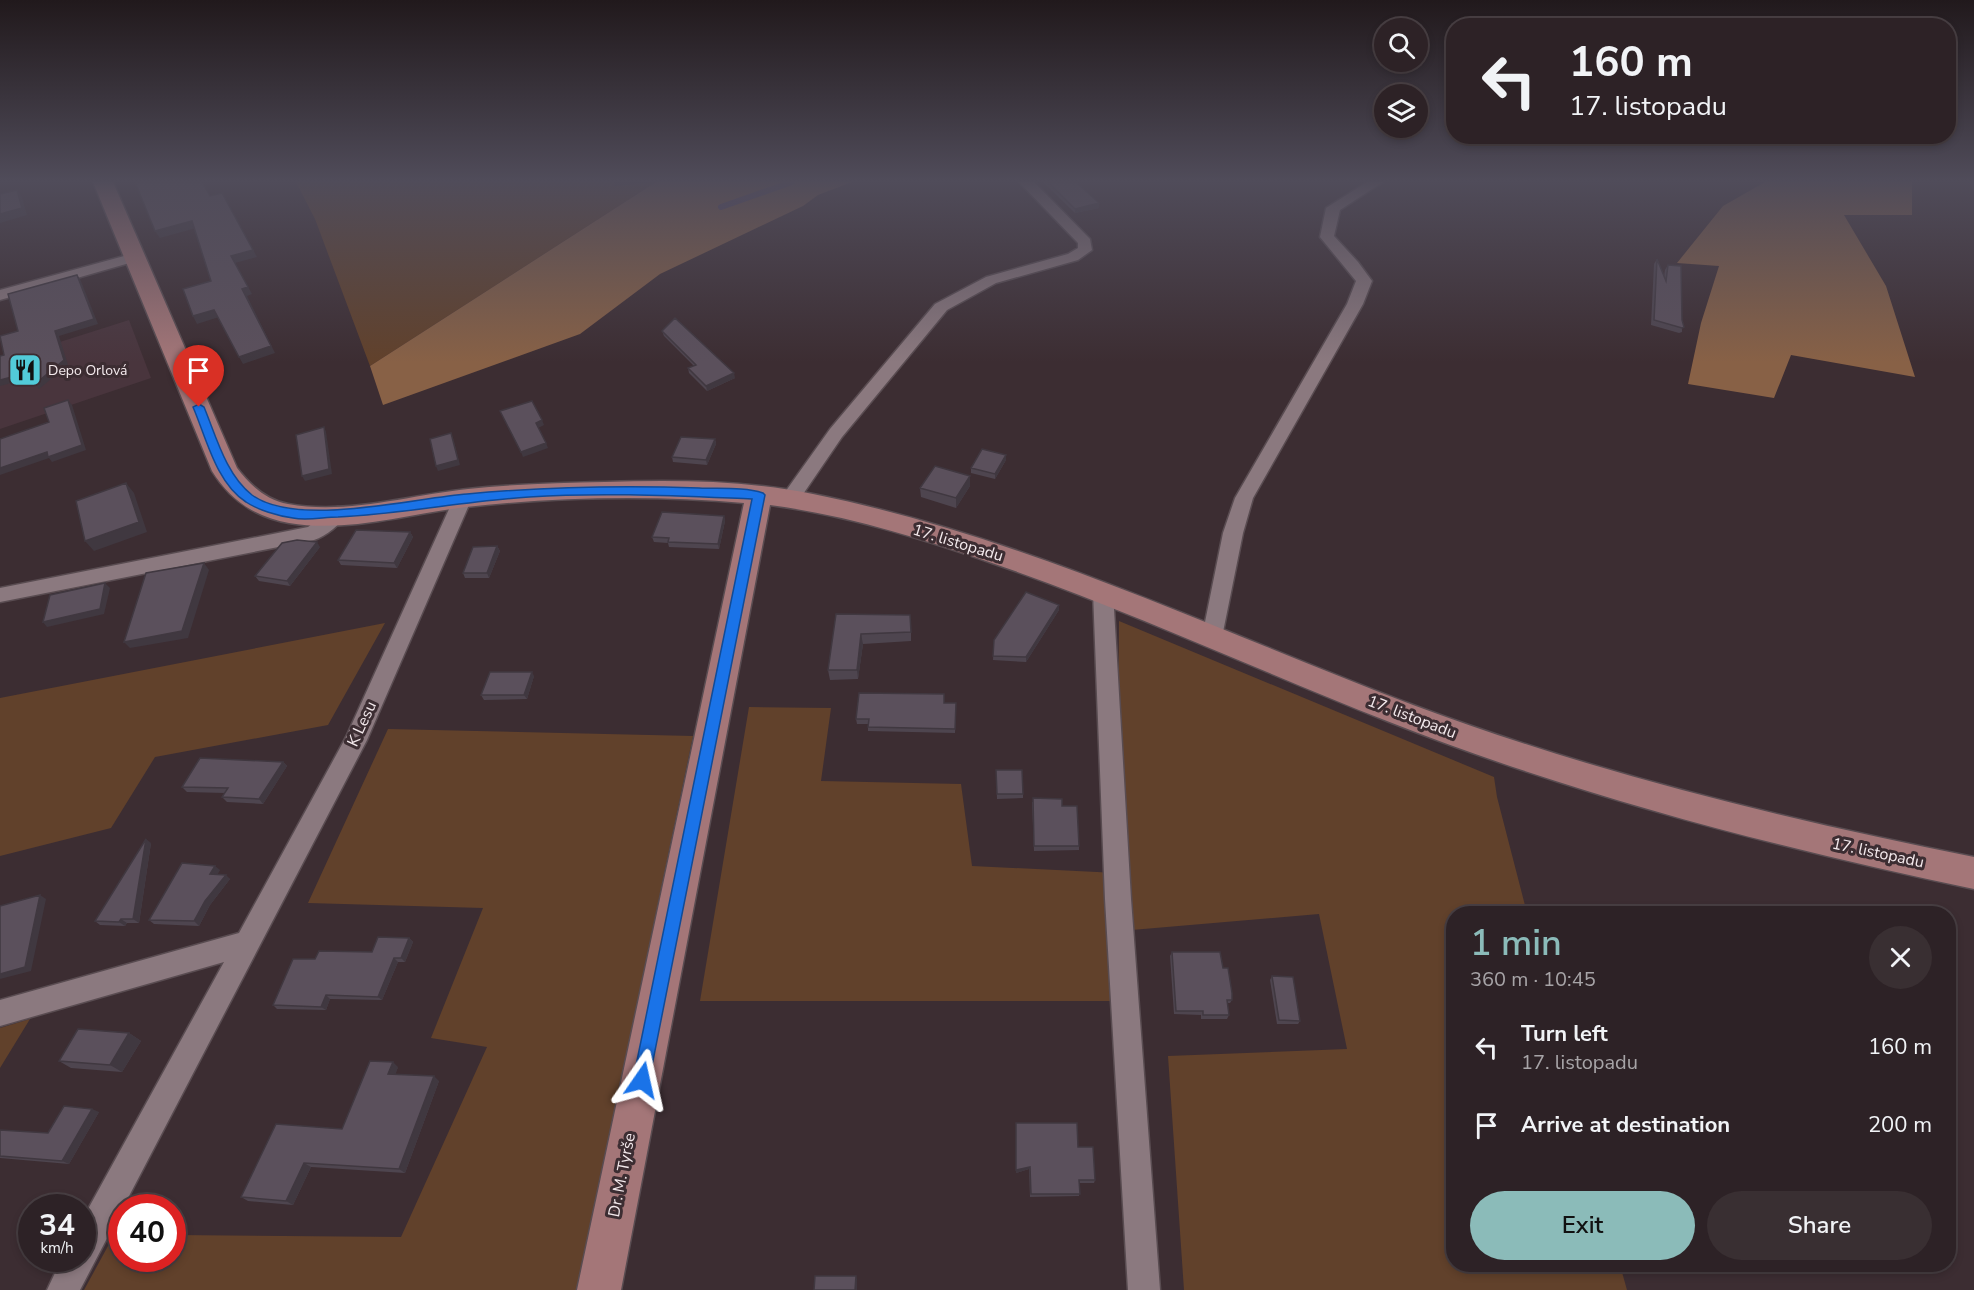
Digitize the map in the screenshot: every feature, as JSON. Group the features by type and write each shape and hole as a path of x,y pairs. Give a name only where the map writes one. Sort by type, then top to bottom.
{"main road":[{"name":"17. listopadu","path":"129,242 225,471 247,497 277,511 294,515 338,514 463,498 624,490 775,497 851,511 955,541 1103,592 1402,714 1565,770 1790,834 1974,873"},
{"name":"Dr. M. Tyrše","path":"599,1290 775,497"}],"street":[{"path":"775,497 836,433 941,307 991,280 1073,257 1085,250 1085,242"},
{"path":"1212,637 1233,533 1244,498 1354,304 1364,281 1332,242"},
{"path":"0,295 135,257"},
{"name":"K Lesu","path":"96,1226 356,740 463,498"},
{"path":"0,595 314,533 338,514"},
{"path":"1103,592 1118,899 1144,1290"},
{"path":"0,1013 246,943"},
{"path":"63,1290 72,1272"}],"shaded area":[{"path":"324,242 562,242 370,366"},
{"path":"562,242 727,242 660,274 580,334 383,405 370,366"},
{"path":"1694,242 1860,242 1886,286 1915,377 1791,355 1774,398 1688,384 1701,323 1719,266 1677,263"},
{"path":"129,320 151,378 0,429 0,361"},
{"path":"1119,621 1494,777 1525,906 1446,906 1446,1272 1622,1272 1627,1290 1184,1290 1168,1056 1347,1049 1319,914 1120,931 1120,1001 700,1001 749,707 831,708 821,781 961,784 972,866 1117,873"},
{"path":"385,623 328,725 155,757 111,828 0,856 0,698"},
{"path":"388,729 693,736 577,1290 84,1290 94,1272 96,1272 108,1246 108,1272 186,1272 186,1235 401,1237 487,1047 431,1038 483,908 308,903"},
{"path":"30,1019 0,1068 0,1028"}],"building":[{"path":"199,242 249,242 253,250 231,256 248,287 242,289 271,346 239,357 214,310 193,316 183,289 211,281"},
{"path":"1657,259 1666,281 1668,265 1681,266 1684,327 1682,328 1654,320"},
{"path":"77,275 94,319 55,331 64,360 35,384 31,372 0,380 0,356 4,355 0,336 18,331 8,294"},
{"path":"675,318 734,373 706,386 688,368 696,365 662,331"},
{"path":"68,400 82,445 48,457 47,452 0,468 0,439 49,422 44,408"},
{"path":"532,401 542,420 536,423 546,443 521,452 500,411"},
{"path":"324,427 329,469 302,476 296,435"},
{"path":"451,433 458,460 436,466 430,439"},
{"path":"681,437 715,439 706,460 672,457"},
{"path":"982,449 1006,455 995,474 971,468"},
{"path":"935,466 970,476 956,498 920,488"},
{"path":"126,483 139,522 85,541 76,501"},
{"path":"662,512 724,516 718,544 668,542 669,538 652,537"},
{"path":"356,530 410,532 394,563 338,560"},
{"path":"297,540 317,542 287,581 255,576 282,543"},
{"path":"497,546 487,573 463,573 473,547"},
{"path":"204,563 182,631 124,642 146,573"},
{"path":"105,583 100,609 43,622 50,595"},
{"path":"1026,592 1059,605 1026,657 993,656 994,640"},
{"path":"836,614 910,615 911,632 861,634 857,670 828,670"},
{"path":"490,672 532,672 524,695 481,695"},
{"path":"859,693 944,694 944,703 956,703 955,729 868,727 869,719 856,719"},
{"path":"200,758 283,762 259,799 222,797 228,788 182,787"},
{"path":"996,770 1022,770 1023,794 997,794"},
{"path":"1033,798 1062,799 1062,806 1077,806 1079,846 1034,846"},
{"path":"146,839 133,919 121,919 119,922 95,921"},
{"path":"182,863 215,866 210,874 226,875 205,901 194,921 149,920"},
{"path":"40,895 25,967 0,974 0,906"},
{"path":"378,937 409,938 401,958 394,958 378,997 326,995 321,1007 273,1005 293,959 315,959 319,951 372,952"},
{"path":"1172,952 1220,952 1223,968 1228,968 1232,993 1232,1000 1227,1000 1229,1015 1203,1015 1203,1011 1176,1011"},
{"path":"1272,976 1293,977 1300,1021 1279,1020"},
{"path":"78,1029 129,1033 110,1065 59,1061"},
{"path":"370,1061 393,1062 388,1074 434,1076 399,1169 304,1163 286,1201 241,1197 276,1124 342,1129"},
{"path":"64,1106 92,1109 62,1161 0,1156 0,1130 48,1133"},
{"path":"1016,1123 1077,1123 1078,1147 1093,1147 1095,1180 1079,1180 1080,1194 1031,1194 1030,1167 1016,1170"},
{"path":"815,1276 856,1276 855,1290 814,1290"}],"place":[{"name":"Depo Orlová","path":"25,370"}],"route":[{"path":"199,407 225,471 237,487 259,504 294,515 378,511 463,498 530,493 647,490 759,495 642,1080"}]}
